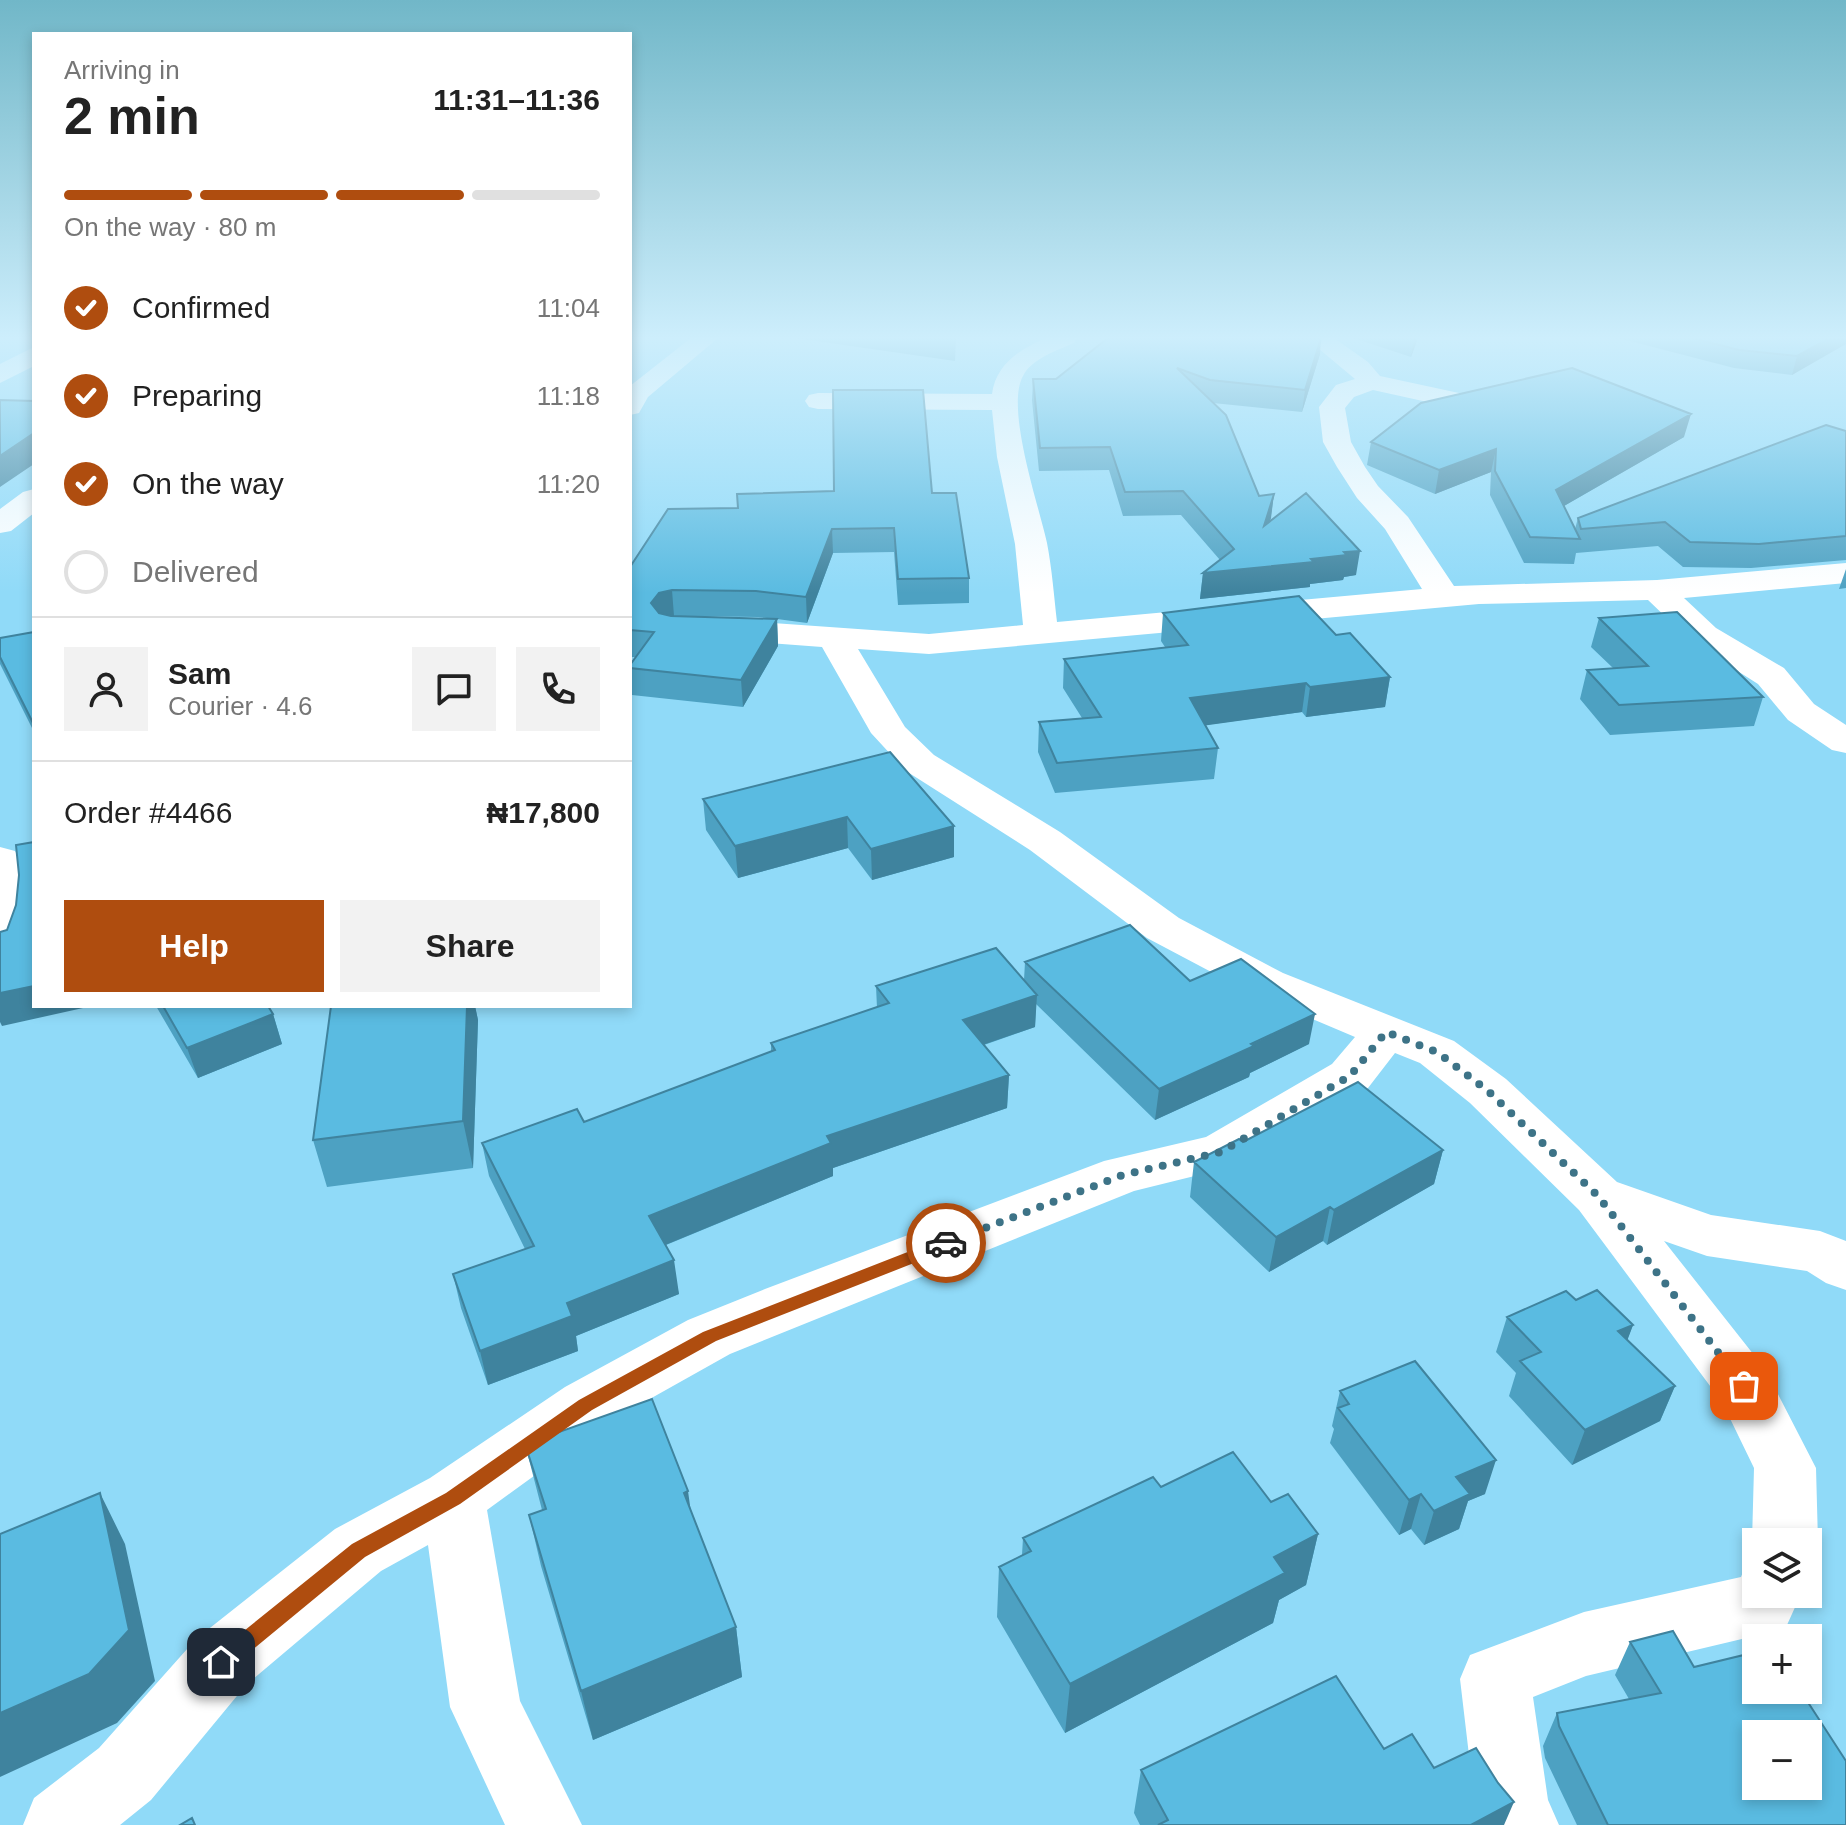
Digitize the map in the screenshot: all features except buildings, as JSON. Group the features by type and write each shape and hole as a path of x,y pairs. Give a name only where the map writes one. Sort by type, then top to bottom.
{"street":[{"path":"1007,423 1009,448 1031,546 1041,635"},
{"path":"1334,423 1337,442 1367,492 1397,524 1444,597"},
{"path":"0,524 32,500"},
{"path":"685,629 758,630 835,640 929,644 1543,589 1656,590 1799,573 1846,573"},
{"path":"1656,590 1704,635 1771,676 1801,712 1846,742"},
{"path":"835,640 890,733 920,763 1045,841 1163,928 1267,983 1437,1052 1488,1091 1598,1196 1744,1386 1785,1468 1785,1528"},
{"path":"0,948 6,912 0,858 32,847"},
{"path":"61,1825 125,1774 221,1662 358,1550 453,1498 586,1405 709,1337 1123,1175 1221,1152 1350,1076 1386,1032"},
{"path":"1598,1196 1707,1235 1820,1252 1846,1268"},
{"path":"453,1498 486,1707 544,1825"},
{"path":"1521,1825 1512,1806 1495,1679 1584,1644 1742,1608"}],"way so far":[{"path":"946,1243 1123,1175 1221,1152 1350,1076 1386,1032 1437,1052 1488,1091 1598,1196 1744,1386"}],"route":[{"path":"221,1662 358,1550 453,1498 586,1405 709,1337 946,1243"}]}
